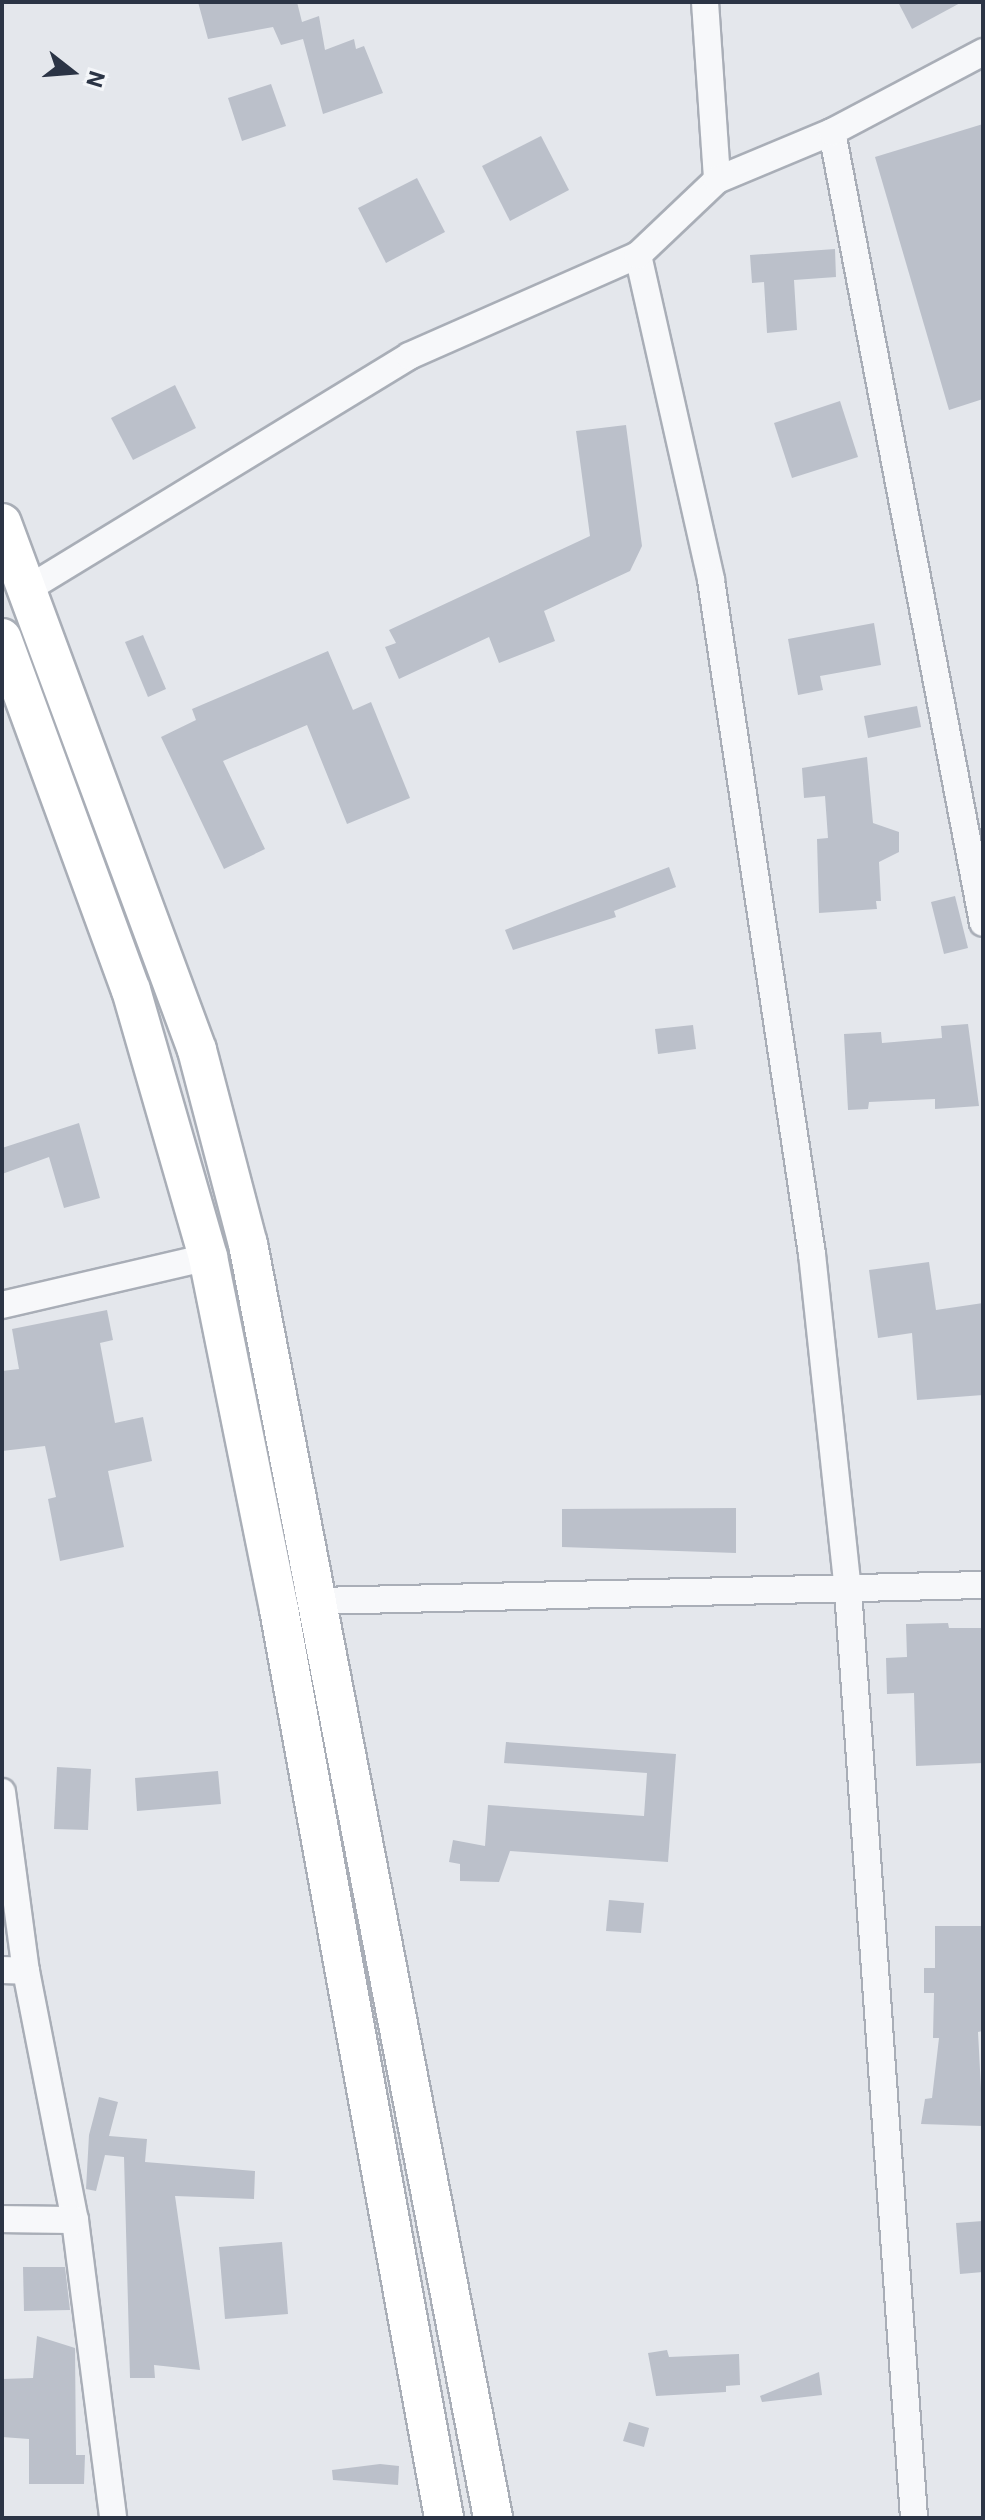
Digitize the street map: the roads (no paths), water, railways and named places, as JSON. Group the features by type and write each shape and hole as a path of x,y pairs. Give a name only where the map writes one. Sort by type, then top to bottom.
{"main road":[{"path":"2,523 197,1050 248,1244 493,2518"},
{"path":"2,638 131,990 208,1257 268,1554 444,2518"},
{"path":"268,1554 305,1542"}],"street":[{"path":"705,2 717,180"},
{"path":"26,590 409,356 638,255 717,180 832,132 983,52"},
{"path":"832,132 983,923"},
{"path":"638,255 711,580 812,1254 848,1590 914,2518"},
{"path":"2,1305 208,1257"},
{"path":"318,1601 983,1585"},
{"path":"2,1792 14,1971 75,2220 113,2518"},
{"path":"2,2219 75,2220"}]}
